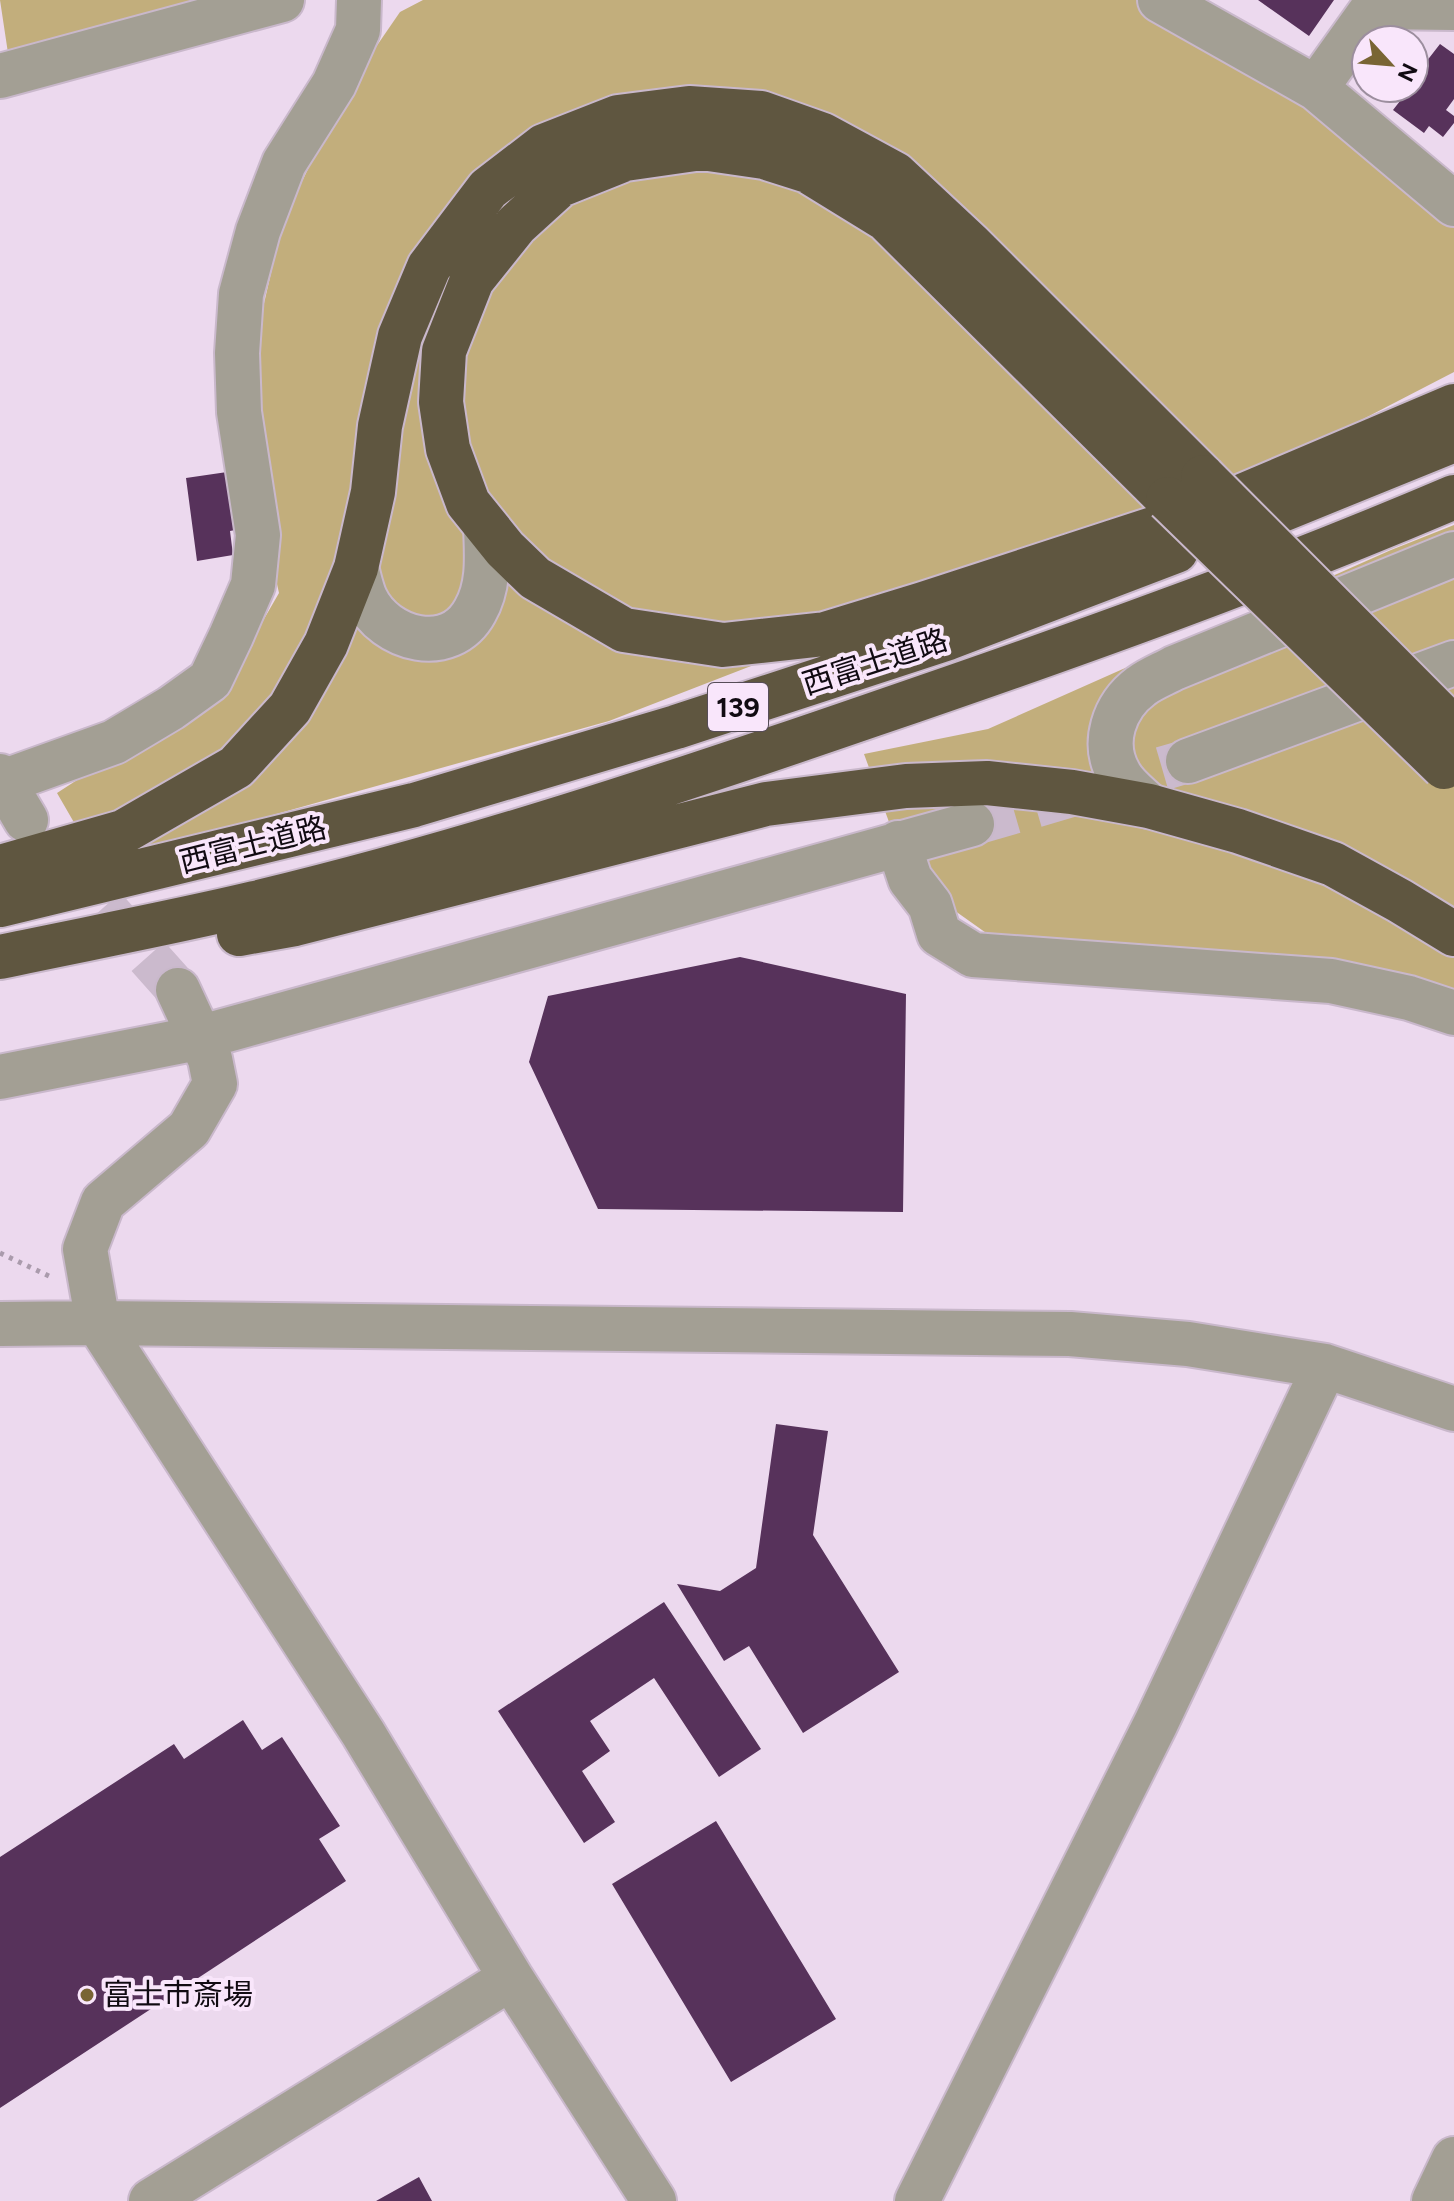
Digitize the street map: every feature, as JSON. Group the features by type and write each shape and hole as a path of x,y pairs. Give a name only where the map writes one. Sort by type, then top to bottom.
{"highway":[{"path":"0,867 123,832 236,767 290,708 326,644 356,568 373,492 380,426 400,336 429,267 488,189 544,146 618,117 689,108 761,113 823,135 895,174 970,244 1186,488 1451,757"},
{"path":"1186,488 886,219 808,171 764,157 702,148 625,159 560,185 516,225 472,280 444,351 441,402 448,449 468,503 505,549 535,578 624,630 723,645 825,634 1202,513 1454,406"},
{"name":"西富士道路","path":"0,905 414,805 676,727 948,638 1336,490 1454,440"},
{"name":"西富士道路","path":"0,957 256,903 425,858 694,777 1010,668 1364,535 1454,497"},
{"path":"0,975 295,924 766,804 906,786 987,783 1072,792 1149,806 1238,831 1333,864 1454,934"}],"street":[{"path":"0,76 282,0"},
{"path":"26,820 1,781 114,742 210,680 253,585 258,535 239,412 237,353 241,294 258,231 284,163 334,84 358,30 359,0"},
{"path":"1160,0 1316,88 1454,204"},
{"path":"1316,88 1377,4 1454,8"},
{"path":"356,568 365,600 384,622 404,635 421,640 440,639 461,631 475,612 485,586 486,526"},
{"path":"1149,806 1119,775 1110,749 1113,723 1124,701 1142,685 1174,668 1454,554"},
{"path":"1188,761 1454,663"},
{"path":"0,1077 198,1038 972,824"},
{"path":"898,843 910,879 930,905 939,934 973,955 1331,981 1409,998 1454,1013"},
{"path":"178,990 210,1059 215,1084 189,1129 103,1202 85,1249 98,1323 363,1733 511,1978 654,2201"},
{"path":"0,1324 1070,1334 1188,1344 1325,1366 1454,1409"},
{"path":"917,2201 1156,1723 1325,1366"},
{"path":"151,2201 511,1978"},
{"path":"1434,2201 1454,2159"}],"path":[{"path":"0,1253 53,1278"}],"shaded area":[{"path":"0,0 221,0 11,73"},
{"path":"423,0 1160,0 1454,201 1454,372 1284,460 609,721 98,864 57,793 227,683 279,593 239,412 283,221 345,92 400,12"},
{"path":"1454,525 1454,1019 1020,957 910,879 864,754 988,729"}],"building":[{"path":"1258,0 1334,0 1309,36"},
{"path":"1440,44 1454,54 1454,99 1446,110 1454,116 1454,123 1443,137 1429,126 1424,133 1393,110 1398,104 1430,104 1430,57"},
{"path":"234,471 245,528 230,531 233,555 197,561 186,478"},
{"path":"740,957 906,994 903,1212 598,1209 529,1062 548,996"},
{"path":"776,1424 828,1431 813,1535 899,1672 803,1733 749,1646 724,1661 677,1584 720,1591 756,1568"},
{"path":"664,1602 761,1749 719,1777 654,1678 590,1721 610,1751 582,1771 615,1822 584,1843 498,1711"},
{"name":"富士市斎場","path":"243,1720 262,1750 282,1737 340,1826 319,1839 346,1881 0,2108 0,1857 174,1744 184,1759"},
{"path":"716,1821 836,2019 731,2082 612,1884"},
{"path":"419,2177 432,2201 376,2201"}],"tunnel":[{"path":"972,824 1188,761"},
{"path":"60,858 178,990"}],"place":[{"name":"富士市斎場","path":"87,1995"}]}
